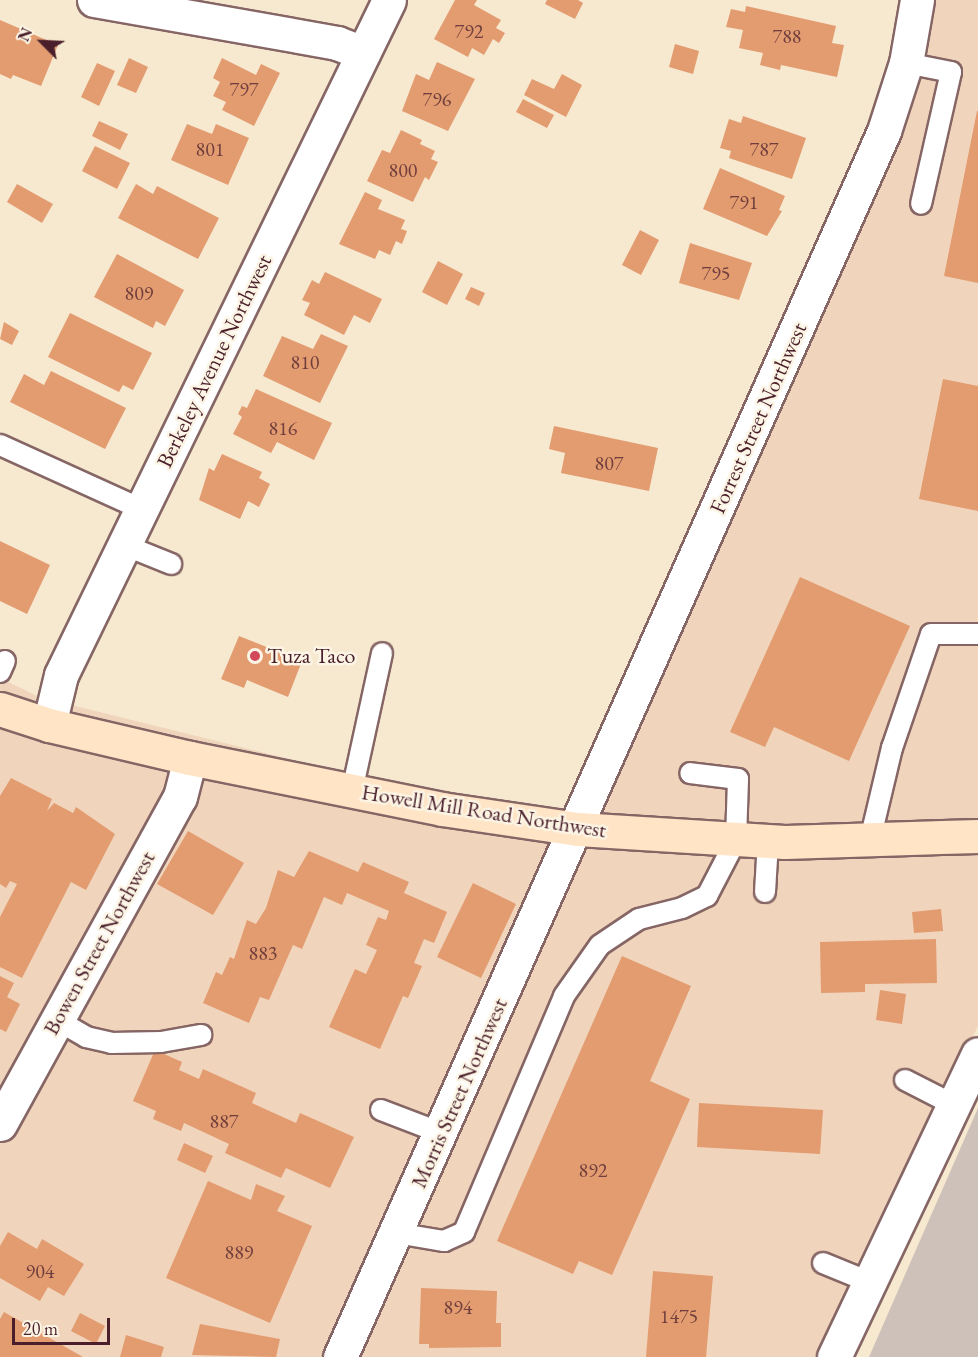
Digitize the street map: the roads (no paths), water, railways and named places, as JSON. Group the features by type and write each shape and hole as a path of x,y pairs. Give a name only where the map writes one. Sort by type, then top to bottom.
{"main road":[{"name":"Howell Mill Road Northwest","path":"0,709 49,725 190,758 352,791 578,829 768,841 978,836"}],"street":[{"path":"94,0 337,43 363,53"},
{"name":"Berkeley Avenue Northwest","path":"49,725 61,675 389,0"},
{"name":"Forrest Street Northwest","path":"578,829 884,131 906,63 917,0"},
{"name":"Bowen Street Northwest","path":"0,1124 180,797 190,758"},
{"name":"Morris Street Northwest","path":"340,1357 578,829"},
{"path":"834,1357 978,1054"}],"lane":[{"path":"906,63 951,72 921,204"},
{"path":"0,445 141,509"},
{"path":"124,545 171,564"},
{"path":"870,840 892,748 931,634 978,634"},
{"path":"352,791 381,653"},
{"path":"396,1233 444,1241 464,1232 564,996 600,945 639,919 682,908 707,896 736,840 738,779 690,773"},
{"path":"765,892 768,841"},
{"path":"57,1020 86,1036 111,1042 161,1042 201,1035"},
{"path":"905,1080 954,1105"},
{"path":"381,1110 441,1133"},
{"path":"823,1263 869,1282"}],"place":[{"name":"Tuza Taco","path":"255,656"}]}
